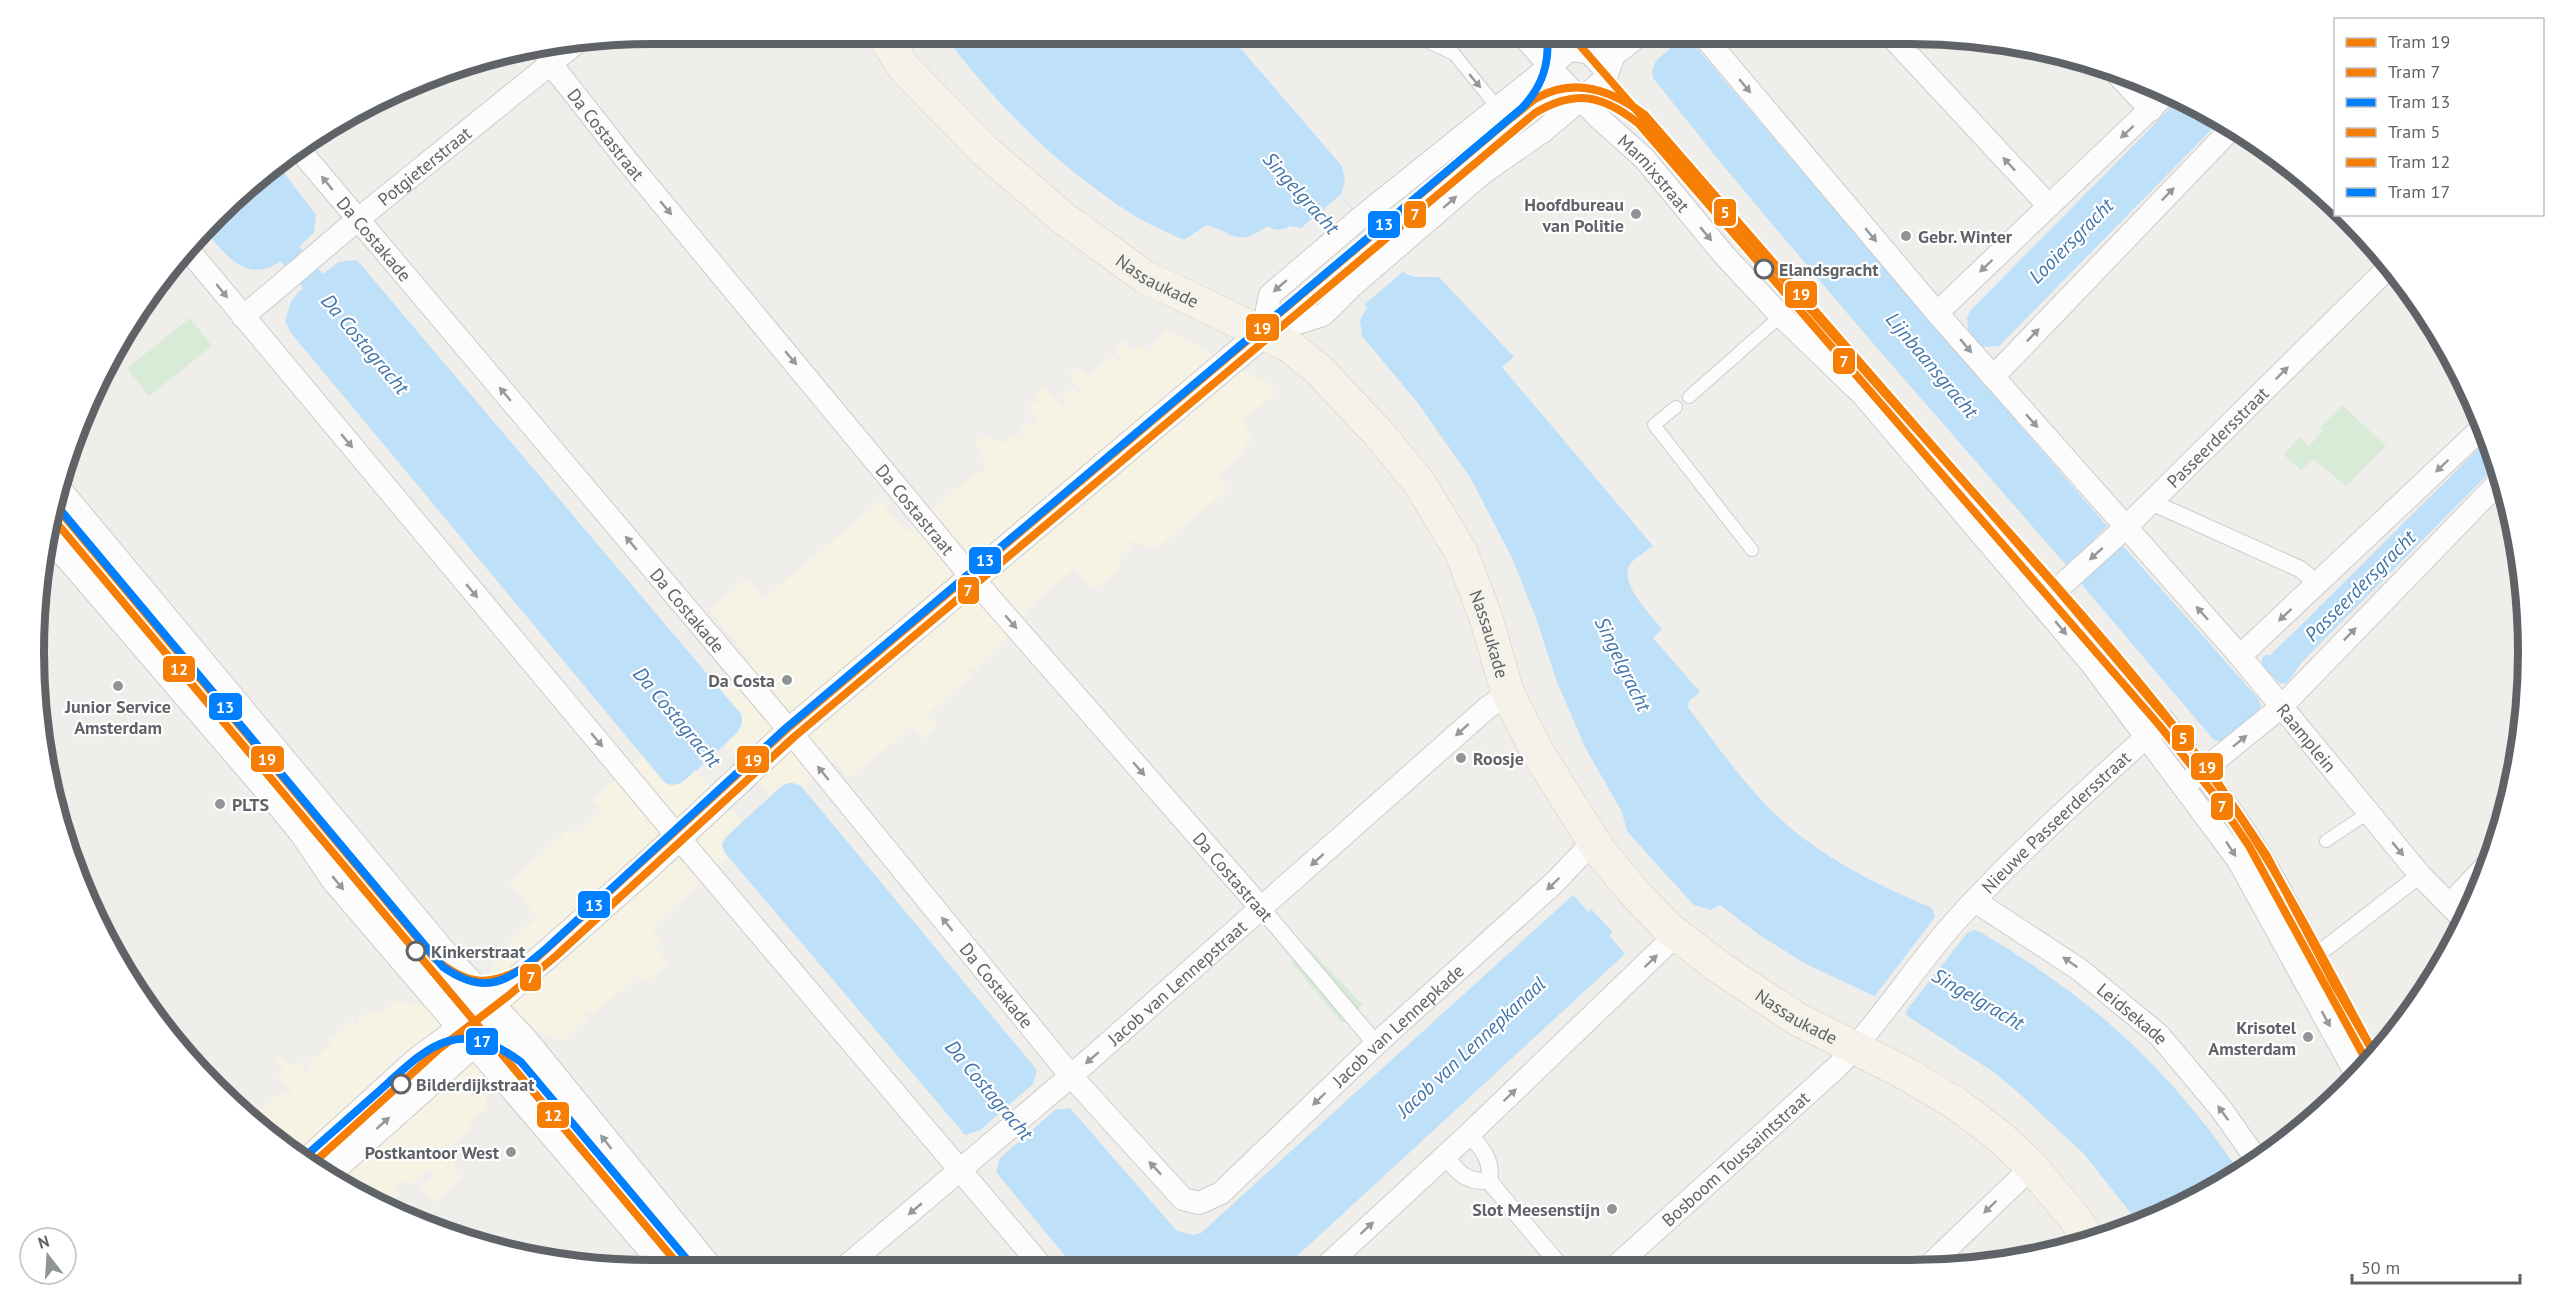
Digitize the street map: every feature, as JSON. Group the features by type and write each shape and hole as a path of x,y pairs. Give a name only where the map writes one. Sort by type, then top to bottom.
{"main road":[{"name":"Nassaukade","path":"889,44 904,68 984,150 1062,217 1145,277 1288,345 1319,370 1380,435 1420,484 1461,552 1486,618 1508,694 1538,753 1596,846 1631,889 1672,931 1754,992 1797,1019 1903,1072 1957,1104 1999,1136 2032,1167 2085,1234"}],"street":[{"name":"Marnixstraat","path":"1531,44 1551,67 1582,95 1600,118 1644,158 1724,255 1793,305 1863,395 2047,598 2145,738 2238,860 2353,1068"},
{"path":"331,1169 478,1023 790,732 1262,334 1323,315 1344,279 1383,246 1542,132 1582,95 1606,77 1614,55 1628,44"},
{"path":"1710,44 1988,372 2124,529 2240,656 2267,691 2495,485"},
{"path":"1898,44 2049,206"},
{"name":"Potgieterstraat","path":"243,317 357,220 568,50"},
{"path":"1262,334 1270,295 1360,218 1570,50 1614,55"},
{"name":"Da Costastraat","path":"545,53 551,64 628,162 973,578 1262,909 1376,1044"},
{"path":"2126,84 2151,110"},
{"path":"1943,319 2049,206 2162,98"},
{"path":"1988,372 2227,133"},
{"name":"Da Costakade","path":"303,154 790,732 1071,1076 1183,1198 1199,1203"},
{"path":"192,255 678,837 1036,1260"},
{"name":"Passeerdersstraat","path":"2047,598 2124,529 2385,272"},
{"path":"2240,656 2477,433"},
{"path":"63,498 472,988 478,1023 663,1260"},
{"path":"2151,502 2300,569 2318,584"},
{"path":"54,541 269,790 304,833 336,880 478,1023 602,1136 702,1260"},
{"name":"Raamplein","path":"2183,787 2203,771 2267,691 2420,874 2459,914"},
{"name":"Jacob van Lennepstraat","path":"854,1260 1071,1076 1487,708 1508,694"},
{"name":"Marnixstraat","path":"2164,722 2203,771 2272,875 2338,1004 2367,1053"},
{"name":"Nieuwe Passeerdersstraat","path":"1891,1004 1952,926 2002,871 2164,722"},
{"name":"Jacob van Lennepkade","path":"1199,1203 1221,1193 1376,1044 1596,846"},
{"path":"2326,947 2420,874"},
{"path":"2450,904 2475,878"},
{"name":"Leidsekade","path":"1975,901 2080,970 2159,1035 2221,1109 2253,1154"},
{"path":"1333,1260 1469,1134 1672,931"},
{"name":"Bosboom Toussaintstraat","path":"1623,1260 1818,1085 1855,1048 1891,1004"},
{"path":"313,1157 417,1062 478,1023"},
{"path":"1469,1134 1486,1157 1491,1169 1489,1181 1555,1260"},
{"path":"1446,1156 1463,1177 1475,1181 1489,1181"},
{"path":"1936,1259 2032,1167"}],"lane":[{"path":"1432,44 1453,54"},
{"path":"1446,44 1497,108"},
{"path":"1383,246 1526,112 1544,86 1551,67 1550,44"},
{"name":"Marnixstraat","path":"1575,44 1637,114 1793,305"},
{"path":"1526,112 1556,98 1582,95 1618,100 1637,114"},
{"path":"1689,397 1793,305"},
{"path":"1676,407 1654,425 1752,550"},
{"path":"59,517 265,764"},
{"name":"Marnixstraat","path":"2047,598 2164,722"},
{"path":"288,791 478,1023 680,1260"},
{"path":"2326,841 2368,813"}],"shaded area":[{"name":"Kinkerstraat","path":"1165,329 1263,381 1277,391 1243,420 1248,427 1245,430 1252,439 1243,447 1246,450 1217,475 1228,489 1158,547 1148,548 1135,540 1129,544 1131,547 1116,560 1122,568 1092,590 1074,569 1033,604 1001,644 984,659 985,661 975,670 972,666 968,669 973,675 927,714 937,726 922,739 911,727 849,778 834,761 651,928 661,940 656,945 646,934 644,935 668,963 645,983 638,975 593,1014 589,1010 585,1014 588,1018 562,1041 474,1011 498,953 537,917 509,883 569,829 575,835 602,811 592,800 752,662 709,610 747,579 764,599 880,501 906,532 978,471 983,476 988,473 981,462 986,458 975,444 987,434 1001,445 1015,434 1021,440 1026,437 1020,430 1031,421 1034,424 1038,420 1028,407 1038,401 1034,395 1044,386 1062,407 1066,403 1061,397 1072,388 1077,394 1082,391 1069,375 1079,367 1087,376 1112,356 1118,362 1122,358 1115,349 1126,340 1128,343 1125,346 1130,351 1139,345 1147,353 1154,348 1151,344 1162,335"},
{"name":"Kinkerstraat","path":"397,1001 474,1011 487,1107 468,1124 472,1128 446,1151 456,1164 453,1167 462,1178 433,1203 420,1188 434,1175 429,1169 410,1185 404,1180 395,1188 399,1194 391,1201 314,1158 256,1114 283,1091 289,1098 292,1095 278,1078 285,1072 276,1061 282,1056 291,1067 298,1062 306,1071 311,1067 308,1064 332,1044 329,1041 334,1036 338,1037 336,1035 352,1021 356,1025 364,1015 371,1015 378,1009 382,1013"}],"green space":[{"path":"190,318 212,346 149,396 127,368"},
{"path":"2342,405 2386,446 2346,486 2313,459 2301,470 2284,455 2299,437 2309,446 2323,431 2320,427"},
{"path":"1309,948 1363,1005 1342,1023 1291,962"}],"water":[{"path":"951,44 1237,44 1342,166 1345,180 1341,195 1406,274 1415,277 1439,277 1514,357 1502,367 1653,546 1630,564 1627,572 1628,580 1637,598 1662,629 1653,638 1700,692 1689,701 1688,707 1749,786 1789,827 1827,855 1868,879 1932,908 1935,917 1966,933 1974,930 1982,933 2058,983 2092,1009 2155,1067 2212,1133 2235,1166 2179,1198 2134,1217 2084,1154 1995,1073 1906,1015 1906,1011 1806,964 1758,934 1720,905 1711,910 1694,905 1671,880 1609,935 1625,954 1293,1260 1068,1260 996,1172 1000,1158 978,1131 965,1135 725,853 722,845 725,838 743,821 696,770 678,784 665,783 291,333 285,321 291,302 298,292 339,262 357,260 741,714 740,729 723,746 770,797 788,783 801,786 1037,1070 1033,1084 1055,1110 1070,1108 1177,1231 1193,1235 1201,1233 1573,895 1588,912 1650,857 1627,831 1622,812 1586,749 1557,682 1536,618 1512,558 1470,477 1417,402 1362,336 1360,320 1367,307 1301,228 1289,226 1278,230 1267,226 1243,238 1207,225 1184,240 1140,219 1100,192 1050,152 1005,108"},
{"path":"1642,44 1672,44 1673,46 1682,44 1696,47 1950,345 1968,329 1967,318 1971,310 2174,104 2215,126 1999,346 1984,347 1966,363 2107,526 2094,539 2109,556 2123,546 2258,698 2261,706 2258,711 2220,742 2213,739 2083,586 2082,583 2093,572 2078,554 2066,565 1858,326 1725,168 1653,78 1652,70 1656,61"},
{"path":"281,169 316,215 314,232 283,260 269,267 257,270 244,267 232,260 210,235"},
{"name":"Passeerdersgracht","path":"2482,445 2491,471 2303,661 2284,684 2276,680 2262,665 2262,658 2267,654 2269,656"}],"pier":[{"path":"1642,44 1672,44 1673,46 1656,61"},
{"path":"1340,195 1404,271 1365,304 1301,228"},
{"path":"723,746 770,797 743,821 696,771"},
{"path":"1650,857 1671,880 1613,932 1591,909"},
{"path":"1935,917 1967,933 1906,1011 1875,996"},
{"path":"1033,1084 1055,1110 1000,1158 978,1132"}],"waterway":[{"name":"Da Costagracht","path":"270,230 333,305"}],"tram line":[{"name":"13","path":"60,510 443,967 473,982 498,981 522,968 548,947 786,728 1522,108 1535,92 1543,74 1548,44"},
{"name":"5","path":"1579,44 2084,617 2158,706 2228,799 2268,861 2371,1048"},
{"name":"19","path":"60,511 434,958 447,968 469,979 480,981 503,977 529,965 787,729 1511,118 1534,100 1551,91 1579,87 1593,89 1620,99 1645,115 2057,589 2208,768 2267,856 2334,984 2371,1048"},
{"name":"7","path":"317,1160 439,1049 556,956 794,737 1535,113 1563,100 1576,98 1600,101 1638,123 2159,725 2213,793 2249,846 2364,1056"},
{"name":"12","path":"57,524 674,1260"},
{"name":"17","path":"308,1154 412,1062 428,1051 444,1042 460,1039 478,1040 498,1048 521,1062 687,1260"}],"place":[{"name":"Hoofdbureau van Politie","path":"1636,214"},
{"name":"Gebr. Winter","path":"1906,236"},
{"name":"Elandsgracht","path":"1764,269"},
{"name":"Da Costa","path":"787,680"},
{"name":"Junior Service Amsterdam","path":"118,686"},
{"name":"Roosje","path":"1461,758"},
{"name":"PLTS","path":"220,804"},
{"name":"Kinkerstraat","path":"416,951"},
{"name":"Krisotel Amsterdam","path":"2308,1037"},
{"name":"Bilderdijkstraat","path":"401,1084"},
{"name":"Postkantoor West","path":"511,1152"},
{"name":"Slot Meesenstijn","path":"1612,1209"}],"water label":[{"name":"Singelgracht","path":"1301,193"},
{"name":"Looiersgracht","path":"2071,241"},
{"name":"Lijnbaansgracht","path":"1932,365"},
{"name":"Singelgracht","path":"1623,664"},
{"name":"Singelgracht","path":"1978,999"},
{"name":"Jacob van Lennepkanaal","path":"1471,1047"}]}
